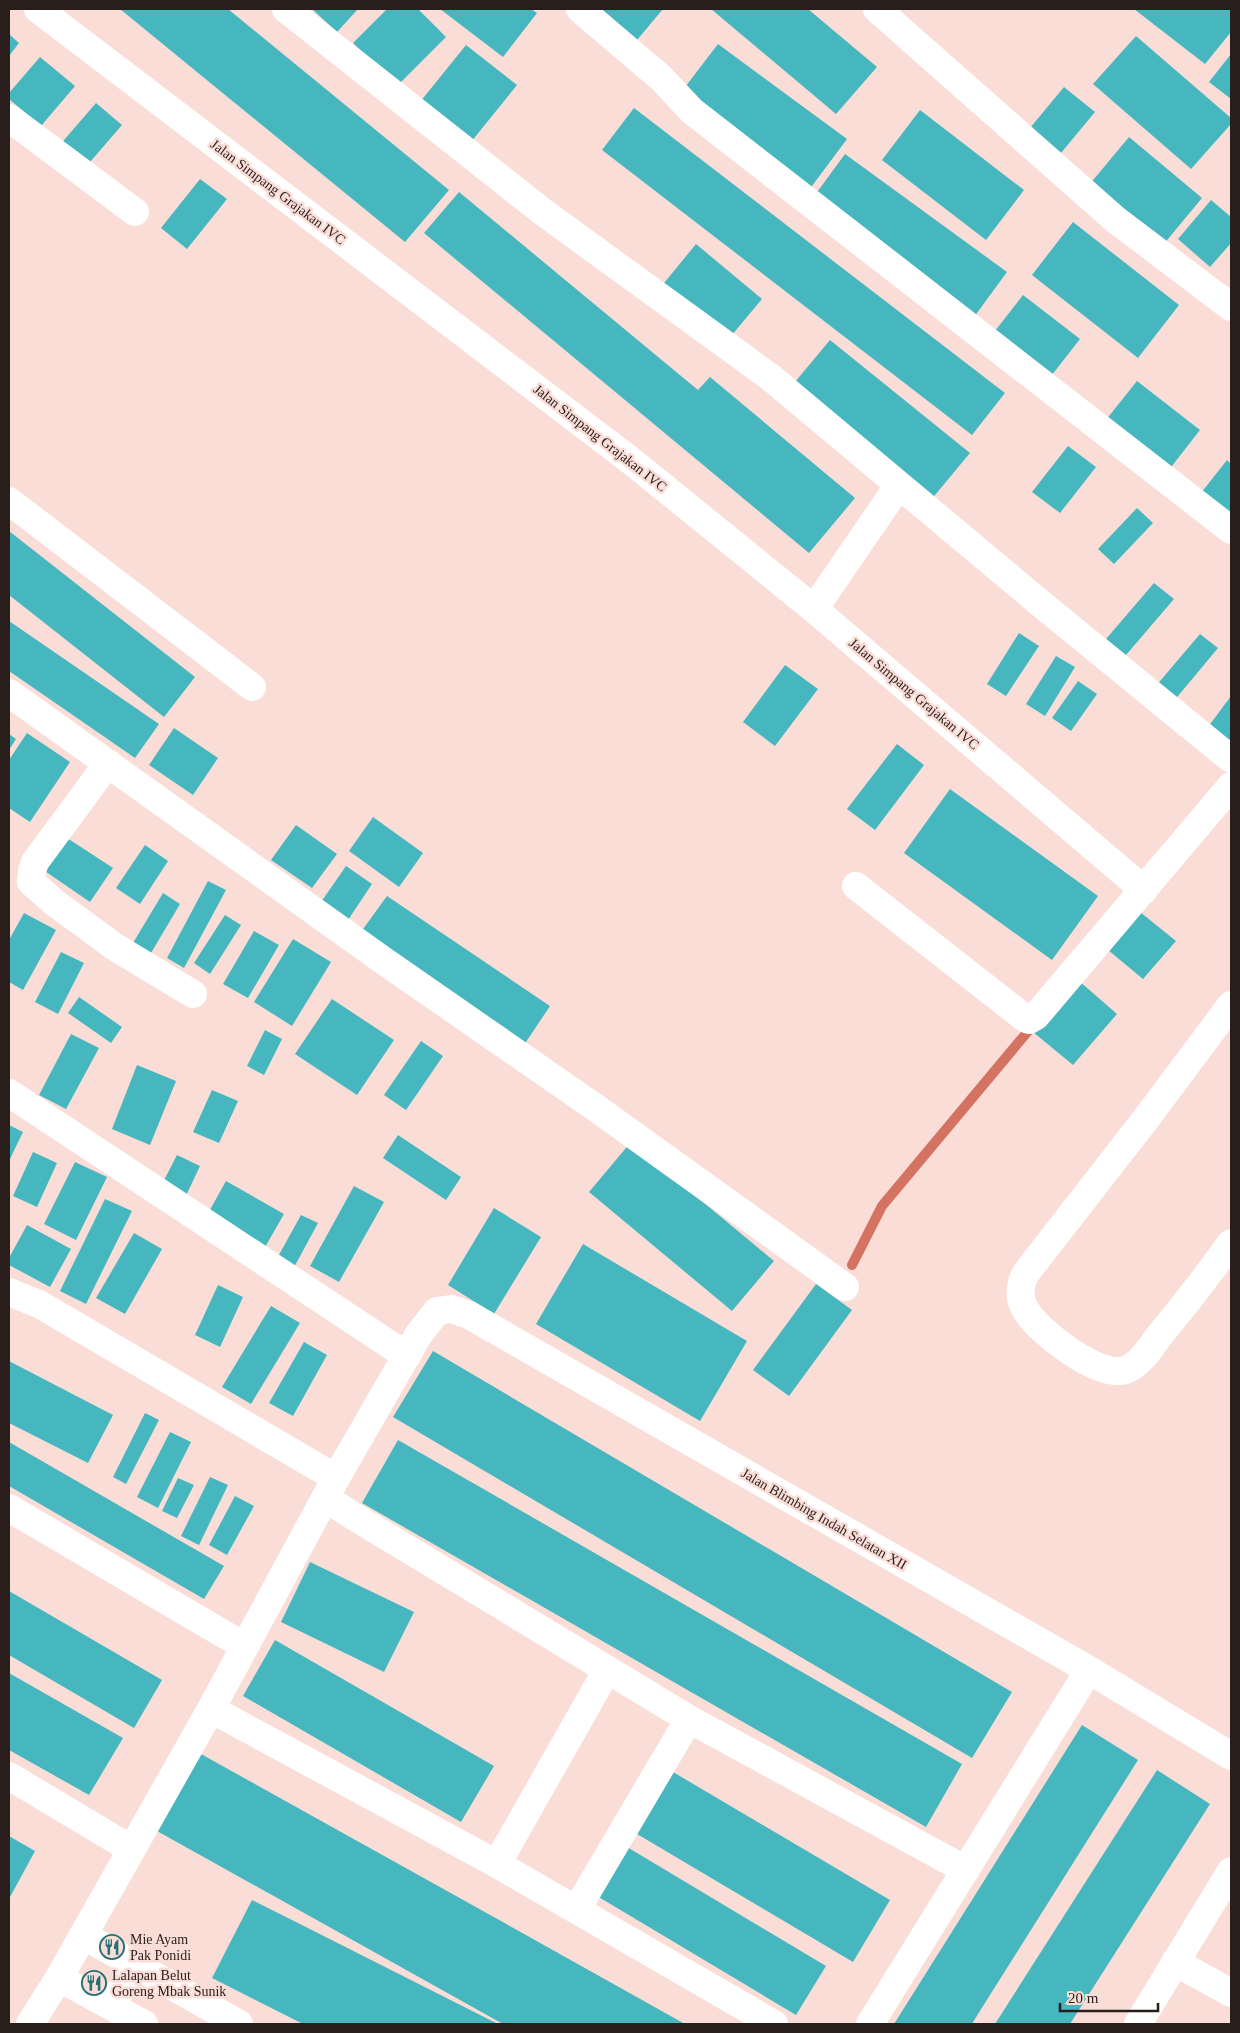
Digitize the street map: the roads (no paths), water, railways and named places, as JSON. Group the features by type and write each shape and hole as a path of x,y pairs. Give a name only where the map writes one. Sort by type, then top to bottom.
{"street":[{"name":"Jalan Simpang Grajakan IVC","path":"38,9 630,460 814,609 1144,890"},
{"path":"286,9 543,212 770,376 1040,603 1231,759"},
{"path":"580,9 661,78 692,111 1231,530"},
{"path":"877,9 1116,220 1231,308"},
{"path":"9,118 135,212"},
{"path":"814,609 899,485"},
{"path":"9,501 252,687"},
{"path":"9,693 384,961 596,1108 845,1287"},
{"path":"108,762 35,862 32,871 32,882 55,903 115,948 193,994"},
{"path":"856,886 1026,1020 1029,1020 1036,1016 1231,786"},
{"path":"1231,1005 1145,1120 1026,1273 1020,1285 1024,1308 1047,1333 1080,1359 1100,1369 1115,1372 1128,1370 1143,1356 1185,1305 1231,1243"},
{"path":"9,1093 413,1345 331,1488 211,1709 83,1935 30,2024"},
{"path":"9,1292 39,1304 331,1488 359,1520 606,1670 689,1719 966,1870"},
{"name":"Jalan Blimbing Indah Selatan XII","path":"413,1345 437,1311 451,1309 469,1315 1089,1670 1231,1756"},
{"path":"9,1508 244,1646"},
{"path":"497,1864 606,1670"},
{"path":"870,2024 1089,1670"},
{"path":"211,1709 497,1864 774,2024"},
{"path":"577,1909 689,1719"},
{"path":"9,1776 131,1849"},
{"path":"1138,2024 1231,1872"},
{"path":"83,1935 238,2024"},
{"path":"112,2006 124,1960"},
{"path":"1175,1962 1231,1993"},
{"path":"58,1978 144,2024"}],"waterway":[{"path":"852,1265 882,1206 1034,1024"}],"place":[{"name":"Mie Ayam Pak Ponidi","path":"112,1947"},
{"name":"Lalapan Belut Goreng Mbak Sunik","path":"94,1983"}]}
